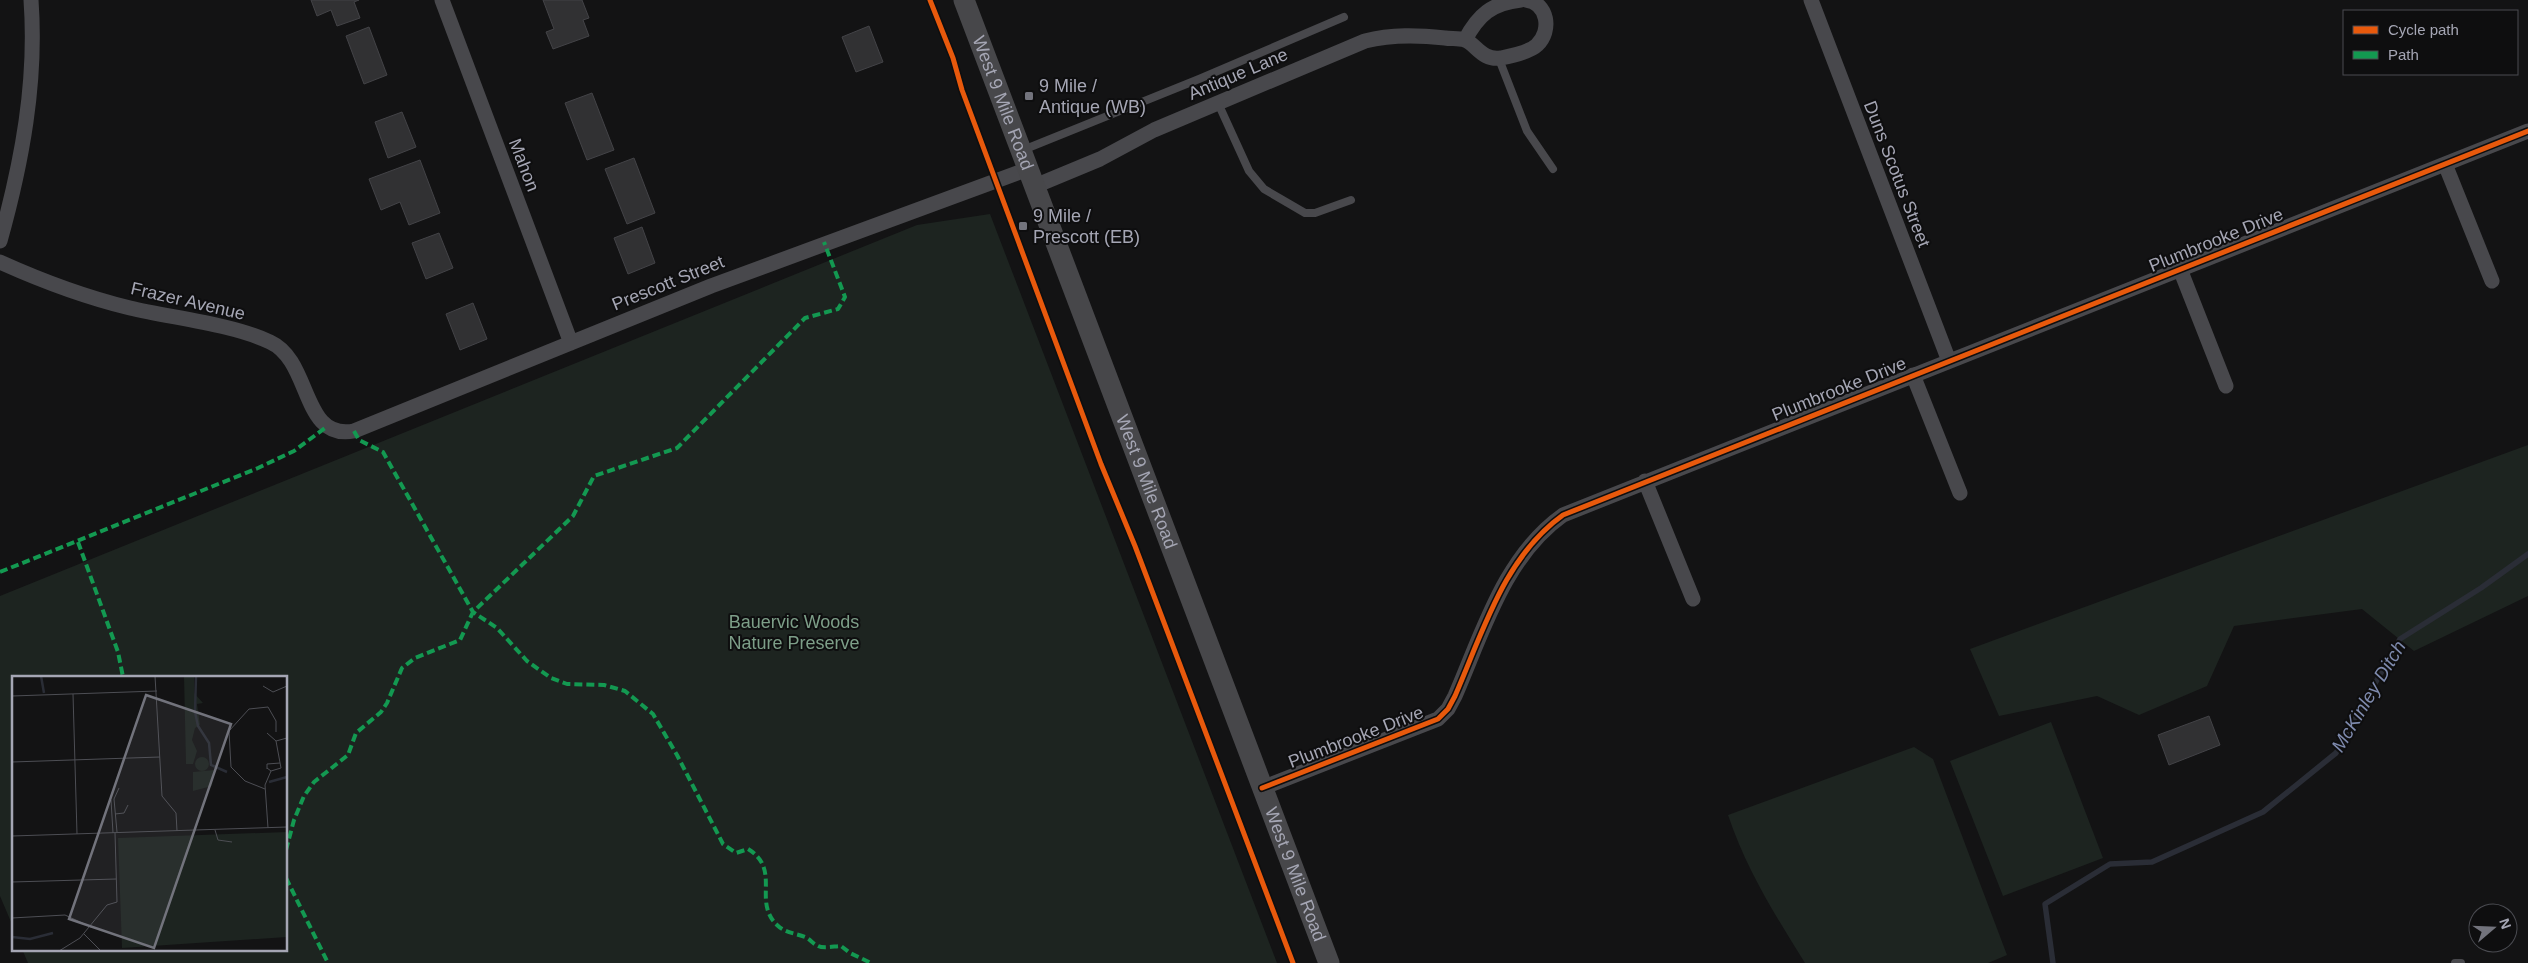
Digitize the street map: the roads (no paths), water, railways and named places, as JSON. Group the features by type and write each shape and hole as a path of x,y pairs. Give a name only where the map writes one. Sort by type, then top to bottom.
{"main road":[{"name":"West 9 Mile Road","path":"964,0 1329,963"}],"street":[{"path":"0,241 14,188 26,118 32,52 31,0"},
{"name":"Mahon","path":"442,0 571,343"},
{"path":"1466,40 1475,22 1482,14 1516,0 1521,0"},
{"path":"1499,58 1536,46 1545,35 1547,20 1540,7 1526,0"},
{"name":"Duns Scotus Street","path":"1810,0 1949,361"},
{"name":"Antique Lane","path":"1028,168 1100,159 1154,130 1365,41 1384,36 1424,36 1466,40 1476,51 1499,58"},
{"name":"Plumbrooke Drive","path":"1262,788 1438,719 1448,709 1455,696 1512,570 1534,540 1563,515 2528,131"},
{"path":"2445,164 2492,281"},
{"name":"Prescott Street","path":"325,428 342,434 354,431 824,242 1028,168"},
{"name":"Frazer Avenue","path":"0,262 87,296 248,334 274,343 292,363 319,420 325,428"},
{"name":"Plumbrooke Drive","path":"2180,269 2226,386"},
{"name":"Plumbrooke Drive","path":"1912,375 1960,492"},
{"path":"1645,481 1693,599"}],"lane":[{"path":"1028,168 1172,91 1344,17"},
{"path":"1499,58 1527,131 1554,169"},
{"path":"1218,103 1249,171 1264,189 1305,213 1315,213 1351,200"},
{"path":"2455,963 2461,963"}],"waterway":[{"name":"McKinley Ditch","path":"2053,963 2045,904 2110,864 2152,862 2263,812 2336,753 2400,639 2481,588 2528,554"}],"place":[{"name":"9 Mile / Antique (WB)","path":"1029,96"},
{"name":"9 Mile / Prescott (EB)","path":"1023,226"}],"park label":[{"name":"Bauervic Woods Nature Preserve","path":"794,632"}]}
